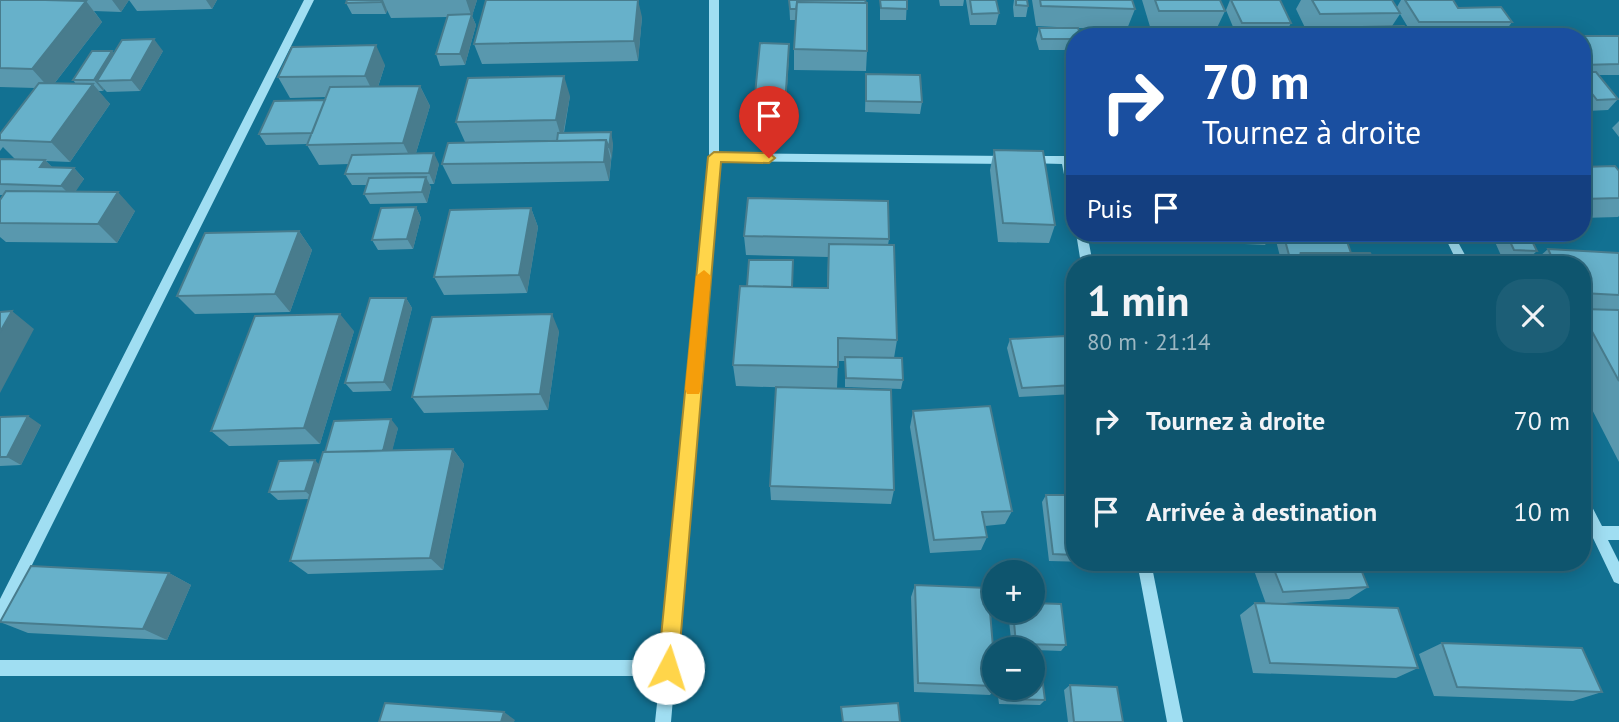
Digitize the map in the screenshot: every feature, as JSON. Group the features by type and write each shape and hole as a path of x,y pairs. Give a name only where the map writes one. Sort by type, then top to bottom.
{"street":[{"path":"0,614 309,0"},
{"path":"663,722 714,157 714,0"},
{"path":"714,157 1066,160"},
{"path":"1591,519 1619,577"},
{"path":"1598,533 1619,534"},
{"path":"1146,571 1175,722"},
{"path":"0,668 668,668"}],"building":[{"path":"0,0 86,1 32,69 0,68"},
{"path":"347,0 382,0 346,3"},
{"path":"486,0 638,0 634,41 474,44"},
{"path":"789,0 865,0 866,3 797,2 796,9 790,9"},
{"path":"880,0 907,0 907,9 881,8"},
{"path":"970,0 996,0 999,13 972,14"},
{"path":"1016,0 1027,0 1028,6 1016,5"},
{"path":"1040,0 1132,0 1135,9 1041,6"},
{"path":"1155,0 1220,0 1225,11 1159,11"},
{"path":"1231,0 1280,0 1291,23 1242,23"},
{"path":"1312,0 1392,0 1400,13 1320,14"},
{"path":"1405,0 1453,0 1458,8 1501,7 1512,22 1419,22"},
{"path":"797,2 867,3 867,51 794,49"},
{"path":"472,14 460,54 436,54 448,15"},
{"path":"1404,26 1405,28 1320,28"},
{"path":"1039,28 1066,28 1066,39 1042,39"},
{"path":"1591,36 1619,36 1619,64 1591,65"},
{"path":"154,39 131,80 97,81 122,40"},
{"path":"760,43 789,44 785,106 754,105"},
{"path":"376,45 365,76 278,77 292,47"},
{"path":"92,51 112,51 94,80 73,80"},
{"path":"1591,72 1596,72 1618,99 1597,100 1591,92"},
{"path":"866,74 920,75 922,102 866,101"},
{"path":"564,76 556,120 456,122 468,78"},
{"path":"39,83 93,84 51,142 0,140 0,134"},
{"path":"420,86 403,143 307,145 330,87"},
{"path":"325,100 312,133 259,134 274,101"},
{"path":"611,132 609,148 606,140 557,141 558,133"},
{"path":"606,140 604,162 442,164 448,143"},
{"path":"994,150 1043,151 1055,225 1003,223"},
{"path":"434,153 429,173 345,174 352,155"},
{"path":"0,159 45,160 40,167 74,168 61,186 0,184"},
{"path":"1615,166 1619,171 1619,198 1591,199 1591,167"},
{"path":"426,177 422,192 364,194 369,178"},
{"path":"6,191 118,192 98,224 0,223 0,200"},
{"path":"748,198 888,201 889,239 744,236"},
{"path":"416,207 407,239 372,240 381,208"},
{"path":"531,208 519,275 434,277 450,210"},
{"path":"299,231 275,294 177,296 205,233"},
{"path":"1285,242 1347,242 1351,253 1301,253 1299,256 1289,255"},
{"path":"1510,242 1532,242 1537,251 1514,250"},
{"path":"829,244 894,245 897,340 838,338 838,367 733,365 740,286 828,288"},
{"path":"1548,249 1619,253 1619,295 1591,293 1591,256 1551,256"},
{"path":"1301,253 1370,253 1372,256 1302,256"},
{"path":"749,260 793,260 792,287 747,286"},
{"path":"370,298 406,298 384,382 345,383"},
{"path":"1591,309 1619,310 1619,381 1591,330"},
{"path":"12,311 0,332 0,312"},
{"path":"340,314 304,428 211,431 255,316"},
{"path":"552,314 540,394 412,397 432,317"},
{"path":"1065,336 1066,385 1022,388 1010,339"},
{"path":"845,357 902,358 903,380 846,378"},
{"path":"776,387 891,390 894,490 770,486"},
{"path":"990,406 1012,511 982,512 987,537 934,540 913,411"},
{"path":"28,416 7,457 0,457 0,417"},
{"path":"391,419 383,451 325,452 334,421"},
{"path":"453,449 430,558 290,561 323,452"},
{"path":"315,460 305,491 269,492 279,461"},
{"path":"1046,495 1066,495 1066,555 1053,554"},
{"path":"31,566 169,573 143,629 0,622"},
{"path":"1275,571 1362,571 1368,587 1283,592"},
{"path":"915,585 982,588 982,623 991,623 992,637 982,637 982,686 918,683"},
{"path":"1045,603 1061,604 1066,645 1045,645 1045,637 1015,637 1014,623 1045,623"},
{"path":"1255,603 1398,608 1418,668 1270,663"},
{"path":"1442,643 1582,648 1602,692 1457,687"},
{"path":"1070,685 1117,687 1123,722 1074,722"},
{"path":"385,703 504,712 501,722 379,722"},
{"path":"898,703 900,722 843,722 841,707"}],"slow traffic":[{"path":"693,389 704,276"}],"route":[{"path":"668,668 714,157 769,158"}]}
